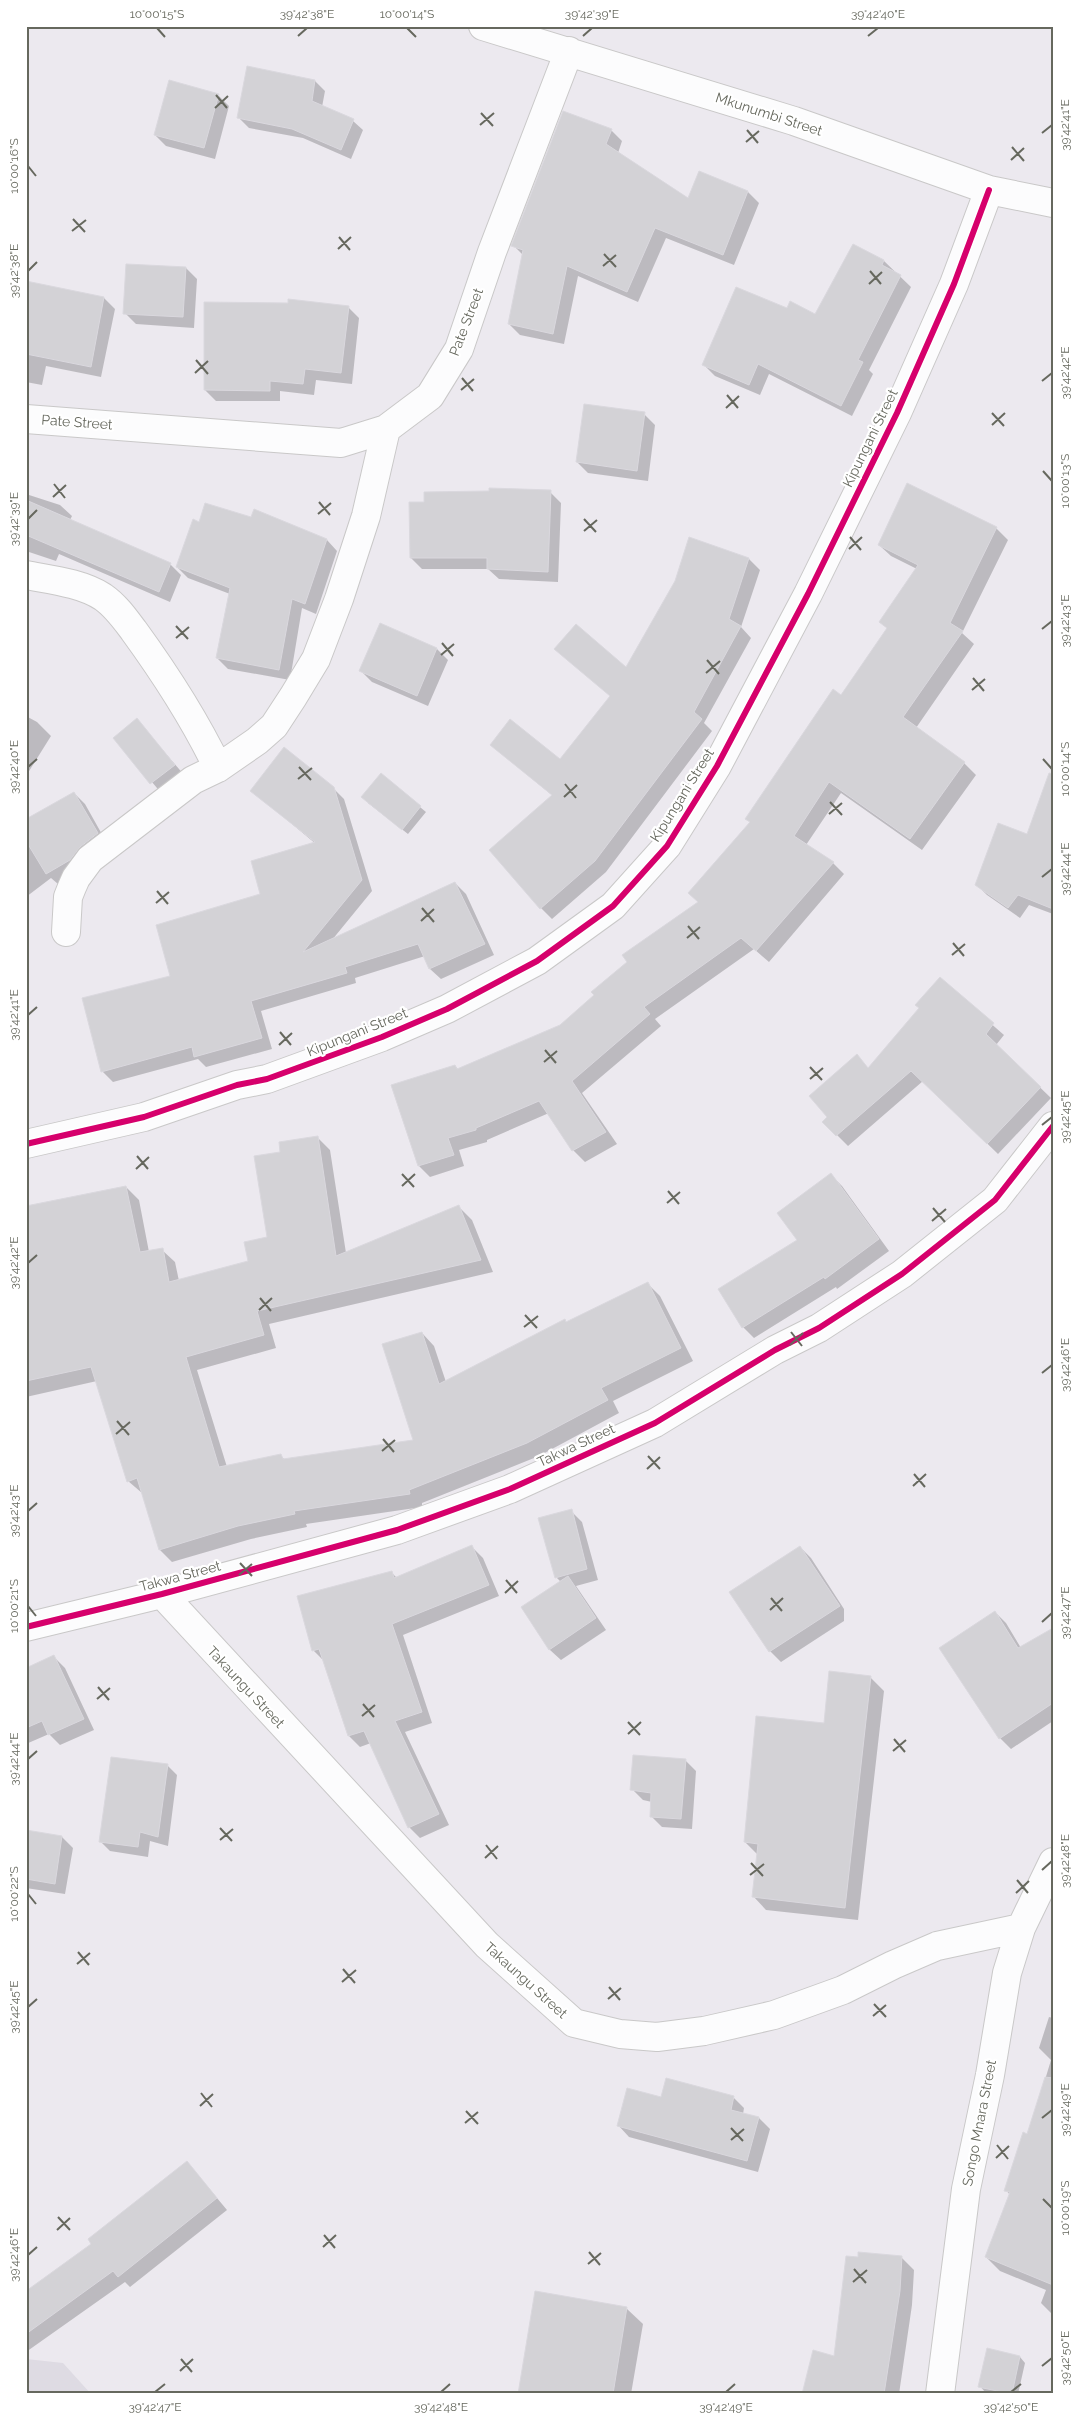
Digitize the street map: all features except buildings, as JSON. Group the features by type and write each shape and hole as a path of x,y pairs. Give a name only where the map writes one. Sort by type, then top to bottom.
{"street":[{"name":"Mkunumbi Street","path":"484,26 794,121 990,190 1053,204"},
{"name":"Pate Street","path":"26,419 341,443 386,429 430,396 459,348 492,252 569,51"},
{"name":"Kipungani Street","path":"26,1144 144,1117 237,1085 267,1079 382,1037 447,1009 537,962 613,906 667,846 717,766 808,594 901,404 954,284 990,190"},
{"path":"66,932 68,897 76,878 90,859 193,780 218,768 257,741 274,726 316,659 339,599 366,516 386,429"},
{"path":"26,575 85,588 104,598 125,618 152,655 192,718 218,768"},
{"name":"Takwa Street","path":"26,1627 162,1594 397,1530 510,1489 655,1423 775,1350 819,1328 902,1274 995,1200 1053,1126"},
{"name":"Takaungu Street","path":"162,1594 487,1945 574,2023 620,2034 657,2037 704,2031 774,2015 843,1990 893,1964 937,1946 1021,1928"},
{"name":"Songo Mnara Street","path":"940,2394 966,2188 990,2074 1007,1973 1021,1928 1053,1862"}],"shaded area":[{"path":"26,2359 63,2363 91,2394 26,2394"}],"cycle path":[{"path":"26,1144 144,1117 237,1085 267,1079 382,1037 447,1009 537,961 613,906 667,846 717,766 808,594 897,413 954,284 989,190"},
{"path":"26,1627 162,1594 397,1530 510,1489 655,1423 775,1350 819,1328 902,1274 995,1200 1053,1126"}]}
